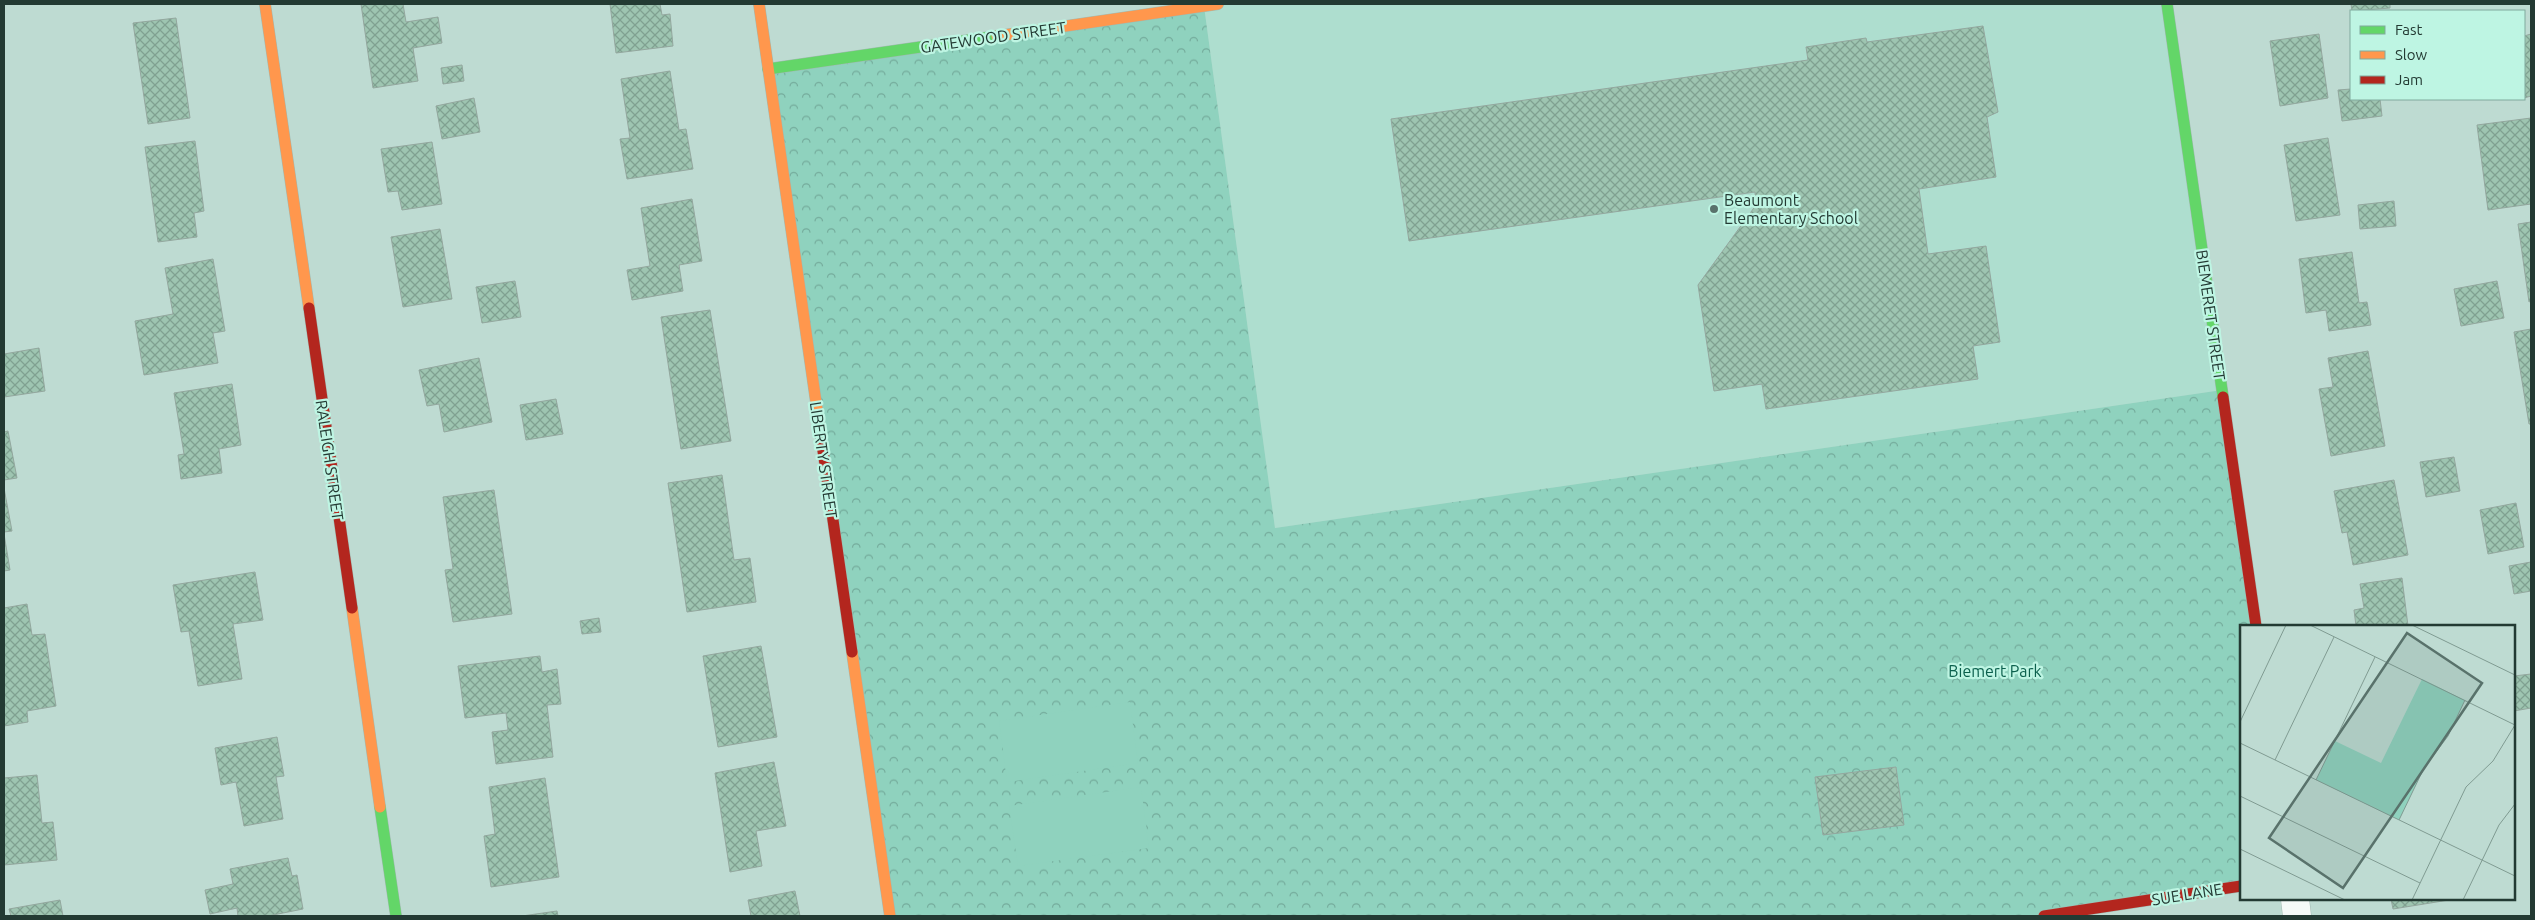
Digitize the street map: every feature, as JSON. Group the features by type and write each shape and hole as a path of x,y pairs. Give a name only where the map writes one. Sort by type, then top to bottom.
{"street":[{"name":"RALEIGH STREET","path":"265,4 396,916"},
{"name":"LIBERTY STREET","path":"759,4 890,916"},
{"name":"GATEWOOD STREET","path":"768,69 1218,4"},
{"name":"BIEMERET STREET","path":"2167,4 2256,625"},
{"name":"SUE LANE","path":"2044,916 2240,886"},
{"path":"2295,900 2297,916"}],"shaded area":[{"name":"Beaumont Elementary School","path":"1218,4 2167,4 2222,390 1275,528 1204,6"}],"green space":[{"name":"Biemert Park","path":"1204,6 1275,528 2222,390 2256,625 2240,625 2240,886 2044,916 890,916 768,69"},
{"path":"1130,702 1138,763 1007,782 999,721"},
{"path":"1141,787 1149,848 1018,866 1009,806"}],"building":[{"path":"361,4 403,4 406,22 438,17 442,43 413,48 418,81 373,88"},
{"path":"610,4 660,4 662,15 670,14 673,46 616,53"},
{"path":"2351,4 2390,4 2390,8 2352,10"},
{"path":"176,18 190,118 148,124 133,23"},
{"path":"1983,26 1998,112 1987,117 1996,177 1919,189 1928,254 1986,246 2000,342 1973,346 1978,379 1766,409 1762,384 1714,391 1698,285 1756,205 1755,192 1409,241 1391,119 1808,60 1806,47 1866,38 1867,42"},
{"path":"2319,34 2328,98 2280,106 2270,41"},
{"path":"2531,34 2531,96 2525,98 2525,36"},
{"path":"462,65 464,81 443,84 441,68"},
{"path":"670,71 679,130 686,129 693,169 627,179 620,139 630,138 621,79"},
{"path":"2350,89 2350,100 2380,100 2382,116 2342,121 2338,90"},
{"path":"474,98 480,132 442,139 436,106"},
{"path":"2531,118 2531,204 2488,210 2477,125"},
{"path":"2328,138 2340,215 2296,221 2284,145"},
{"path":"195,141 204,211 194,213 197,237 158,242 145,147"},
{"path":"432,142 442,204 402,210 398,191 388,192 381,149"},
{"path":"692,199 702,261 679,265 683,291 632,300 627,270 650,266 641,208"},
{"path":"2394,201 2396,226 2360,229 2358,205"},
{"path":"2531,222 2531,301 2529,302 2518,224"},
{"path":"440,229 452,299 403,307 391,237"},
{"path":"2352,252 2359,303 2367,302 2371,325 2329,331 2326,310 2306,313 2299,259"},
{"path":"213,259 225,331 213,333 218,363 144,375 135,321 173,314 165,268"},
{"path":"515,281 521,317 482,323 476,287"},
{"path":"2497,281 2504,318 2461,326 2454,289"},
{"path":"710,310 731,441 681,449 661,317"},
{"path":"2531,329 2531,424 2529,424 2514,332"},
{"path":"39,348 45,391 4,397 4,354"},
{"path":"2368,351 2385,446 2331,456 2319,389 2333,387 2328,358"},
{"path":"479,358 492,422 444,432 439,404 427,406 419,370"},
{"path":"232,384 241,445 219,449 222,473 181,479 178,455 184,454 174,393"},
{"path":"556,399 563,434 526,440 520,405"},
{"path":"8,431 17,478 4,480 4,432"},
{"path":"2454,457 2460,491 2426,497 2420,462"},
{"path":"722,475 734,560 750,558 756,602 687,612 668,483"},
{"path":"2394,480 2408,555 2353,565 2347,532 2342,533 2334,491"},
{"path":"4,488 12,531 4,532"},
{"path":"494,490 512,614 453,622 445,570 453,569 443,497"},
{"path":"2516,503 2524,547 2488,554 2480,510"},
{"path":"4,534 10,570 4,571"},
{"path":"2531,562 2531,591 2514,594 2509,566"},
{"path":"255,572 263,620 233,624 242,679 198,686 189,631 181,632 173,585"},
{"path":"2402,578 2408,625 2356,625 2354,610 2364,608 2360,584"},
{"path":"27,604 32,635 45,634 56,706 27,711 28,722 4,726 4,608"},
{"path":"599,618 601,632 582,634 580,621"},
{"path":"761,646 777,737 718,747 703,656"},
{"path":"540,656 542,672 557,669 561,704 547,705 553,757 496,764 492,732 508,730 506,713 465,718 458,666"},
{"path":"2531,674 2531,708 2515,711 2515,676"},
{"path":"277,737 284,776 276,777 283,819 244,826 236,782 221,785 215,748"},
{"path":"774,762 786,826 756,831 762,866 730,872 715,773"},
{"path":"1896,767 1904,825 1823,835 1815,777"},
{"path":"37,775 42,823 53,822 57,860 4,865 4,778"},
{"path":"545,778 559,877 491,887 484,836 495,834 489,787"},
{"path":"288,858 292,876 297,875 303,909 268,916 238,916 237,908 210,914 205,890 233,884 230,869"},
{"path":"795,891 800,916 751,916 748,900"},
{"path":"60,900 63,916 11,916 9,909"},
{"path":"2391,900 2449,900 2393,909"},
{"path":"557,911 558,916 522,916"}],"traffic: fast":[{"path":"2167,4 2223,397"},
{"path":"768,69 997,36"},
{"path":"380,807 396,916"}],"traffic: slow":[{"path":"265,4 309,308"},
{"path":"759,4 818,416"},
{"path":"997,36 1218,4"},
{"path":"352,608 380,807"},
{"path":"852,652 890,916"}],"traffic: jam":[{"path":"309,308 352,608"},
{"path":"2223,397 2256,625"},
{"path":"818,416 852,652"},
{"path":"2044,916 2240,886"}],"place":[{"name":"Beaumont Elementary School","path":"1714,209"}]}
